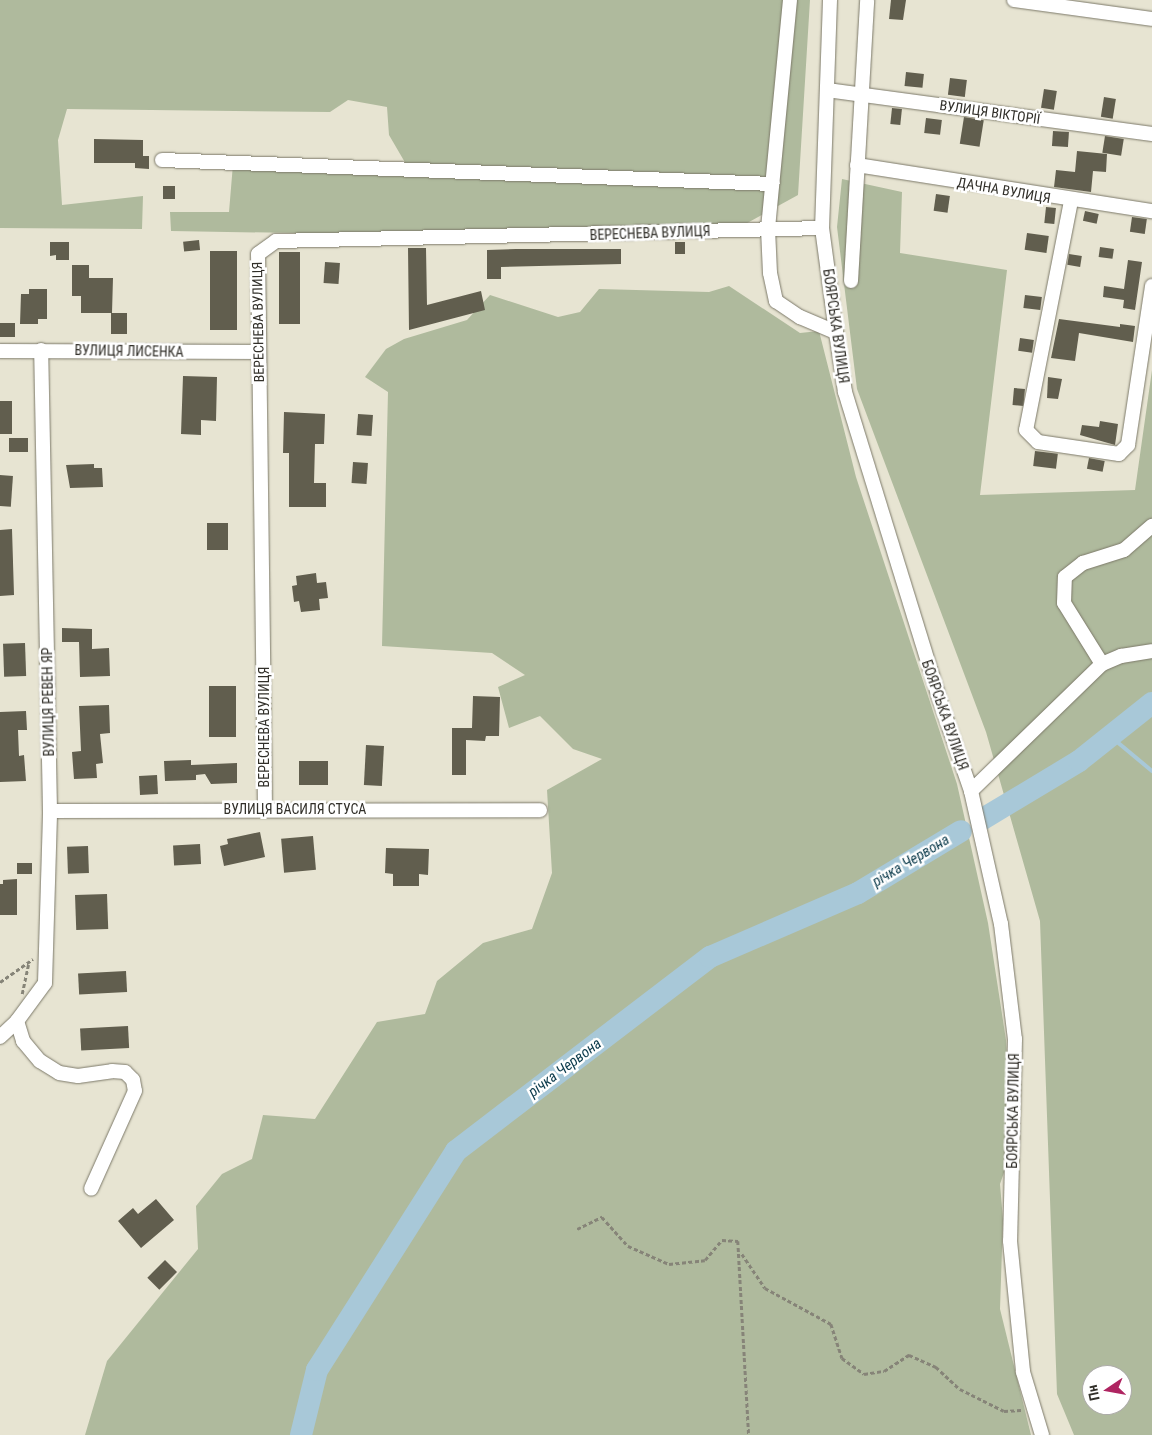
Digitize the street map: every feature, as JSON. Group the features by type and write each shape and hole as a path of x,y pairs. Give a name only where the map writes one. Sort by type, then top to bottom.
{"street":[{"path":"790,0 768,229 770,273 776,301 800,317 836,332"},
{"name":"БОЯРСЬКА ВУЛИЦЯ","path":"830,0 822,228 836,332 845,392 874,491 971,791 1001,924 1015,1039 1010,1241 1024,1372 1042,1435"},
{"path":"850,281 867,0"},
{"path":"1014,0 1152,19"},
{"name":"ВУЛИЦЯ ВІКТОРІЇ","path":"827,90 1152,134"},
{"path":"162,160 773,184"},
{"name":"ДАЧНА ВУЛИЦЯ","path":"857,165 1071,201 1152,211"},
{"path":"1071,201 1026,430 1038,442 1120,454 1128,445 1152,286"},
{"name":"ВЕРЕСНЕВА ВУЛИЦЯ","path":"265,808 258,254 276,241 822,228"},
{"name":"ВУЛИЦЯ РЕВЕН ЯР","path":"0,1037 17,1022 45,983 50,810 42,350"},
{"name":"ВУЛИЦЯ ЛИСЕНКА","path":"0,351 259,352"},
{"path":"1102,664 1064,603 1065,577 1082,563 1124,550 1152,526"},
{"path":"971,791 1102,664 1121,656 1152,651"},
{"name":"ВУЛИЦЯ ВАСИЛЯ СТУСА","path":"50,810 265,808 540,810"},
{"path":"17,1022 24,1041 40,1061 59,1073 78,1076 112,1071 125,1072 133,1080 135,1091 91,1189"}],"path":[{"path":"0,982 29,964 45,944"},
{"path":"578,1229 602,1218 628,1246 669,1264 705,1260 722,1240 738,1242 741,1253 749,1435"},
{"path":"741,1253 765,1288 831,1324 842,1358 864,1374 884,1371 909,1355 936,1367 960,1388 1004,1411 1033,1408"}],"green space":[{"path":"0,0 810,0 798,195 740,227 601,238 171,231 170,212 229,212 233,164 410,171 389,135 387,107 348,100 330,112 67,109 58,140 62,205 143,196 142,229 0,228"},
{"path":"842,179 902,192 900,253 1007,270 980,495 1135,490 1152,370 1152,1435 1074,1435 1057,1394 1040,921 986,732 857,389 837,227"},
{"path":"729,286 800,333 819,331 856,477 957,784 988,923 1006,1040 1012,1150 1000,1184 1003,1220 1000,1309 1031,1435 85,1435 107,1361 198,1249 196,1206 222,1174 252,1159 263,1115 315,1119 377,1022 425,1014 437,981 483,943 532,929 552,873 547,790 602,759 573,749 540,716 509,728 498,687 525,675 492,653 382,646 388,392 365,377 386,349 404,339 467,320 490,295 558,317 580,312 599,289 709,292"}],"building":[{"path":"891,0 906,0 903,20 889,19"},
{"path":"906,72 924,74 922,88 905,86"},
{"path":"950,78 967,80 965,97 948,95"},
{"path":"1044,89 1057,91 1054,110 1041,108"},
{"path":"1104,97 1116,99 1113,119 1101,117"},
{"path":"892,108 902,109 900,125 890,124"},
{"path":"964,117 984,120 980,147 960,144"},
{"path":"926,118 942,120 940,135 924,133"},
{"path":"1053,131 1069,132 1068,147 1052,146"},
{"path":"1105,136 1124,139 1121,156 1102,153"},
{"path":"94,139 143,140 143,156 149,156 149,169 135,168 135,163 94,163"},
{"path":"1077,151 1107,154 1106,172 1093,171 1091,192 1054,187 1056,170 1075,172"},
{"path":"163,186 175,186 175,199 163,199"},
{"path":"936,194 950,196 947,213 934,211"},
{"path":"1046,207 1056,208 1054,224 1044,223"},
{"path":"1085,211 1099,214 1097,224 1083,221"},
{"path":"1132,217 1147,219 1145,234 1130,232"},
{"path":"1027,233 1049,236 1046,253 1025,250"},
{"path":"199,240 200,250 184,252 183,242"},
{"path":"50,242 69,242 69,260 56,260 56,255 50,256"},
{"path":"675,242 685,242 685,254 675,254"},
{"path":"1100,247 1114,249 1112,259 1099,257"},
{"path":"408,248 426,248 427,305 481,291 485,310 409,330"},
{"path":"621,249 621,264 501,267 501,279 487,279 487,250"},
{"path":"210,251 237,251 237,330 210,330"},
{"path":"279,252 300,252 300,324 279,324"},
{"path":"1069,254 1082,256 1080,267 1067,265"},
{"path":"1128,260 1142,262 1135,310 1123,308 1124,300 1103,297 1104,286 1124,289"},
{"path":"325,262 340,263 338,284 324,283"},
{"path":"72,265 89,265 89,278 113,278 112,313 81,313 81,296 72,296"},
{"path":"29,289 47,289 47,319 38,319 38,324 20,324 21,294 29,294"},
{"path":"1025,295 1042,297 1040,310 1023,308"},
{"path":"111,313 127,313 127,334 111,334"},
{"path":"1059,319 1120,327 1120,324 1135,326 1133,342 1079,333 1075,361 1051,358"},
{"path":"0,323 15,323 15,337 0,337"},
{"path":"1020,338 1034,340 1032,353 1018,351"},
{"path":"183,376 217,377 216,421 201,420 201,435 181,434"},
{"path":"1048,377 1062,379 1058,399 1047,398"},
{"path":"1014,388 1025,389 1023,406 1013,405"},
{"path":"0,401 12,401 12,434 0,434"},
{"path":"284,412 325,414 324,444 315,444 314,483 326,483 326,507 289,507 289,453 283,453"},
{"path":"358,414 373,415 371,436 357,435"},
{"path":"1100,421 1118,424 1115,445 1080,435 1082,425 1099,427"},
{"path":"9,438 28,438 28,452 9,452"},
{"path":"1035,451 1058,454 1056,469 1033,466"},
{"path":"1089,458 1105,461 1103,472 1087,469"},
{"path":"353,462 368,463 366,484 352,483"},
{"path":"94,464 94,468 102,468 103,487 70,488 66,465"},
{"path":"0,475 13,476 11,507 0,506"},
{"path":"207,523 228,523 228,550 207,550"},
{"path":"12,529 14,595 0,596 0,530"},
{"path":"316,573 317,583 326,582 328,598 319,599 320,610 301,612 299,601 294,602 292,586 297,585 296,576"},
{"path":"62,628 92,629 92,649 109,648 110,676 80,677 79,642 62,642"},
{"path":"25,643 26,676 4,677 3,644"},
{"path":"209,686 236,686 236,737 209,737"},
{"path":"473,696 500,697 499,736 486,736 485,741 466,740 466,775 452,775 452,728 472,728"},
{"path":"109,705 110,733 100,734 103,763 96,764 97,778 74,779 72,752 81,751 79,706"},
{"path":"26,711 27,730 18,730 19,756 24,755 26,781 0,782 0,712"},
{"path":"366,745 384,746 382,786 364,785"},
{"path":"191,760 191,765 237,763 237,783 211,784 205,774 196,775 196,780 165,781 164,761"},
{"path":"299,761 328,761 328,785 299,785"},
{"path":"157,775 158,794 140,795 139,776"},
{"path":"260,832 265,857 224,866 220,846 228,844 227,839"},
{"path":"313,836 316,870 284,873 281,839"},
{"path":"200,844 201,864 174,865 173,845"},
{"path":"88,846 89,873 68,874 67,847"},
{"path":"386,848 429,849 428,875 419,874 419,886 393,886 393,874 385,873"},
{"path":"17,863 32,863 32,874 17,874"},
{"path":"17,879 17,915 0,915 0,884 3,884 3,880"},
{"path":"107,894 108,929 76,930 75,895"},
{"path":"126,971 127,992 79,994 78,974"},
{"path":"128,1026 129,1048 81,1050 80,1029"},
{"path":"156,1199 174,1220 141,1248 118,1221 133,1208 138,1214"},
{"path":"165,1260 177,1272 159,1290 147,1278"}],"waterway":[{"path":"981,820 1079,761 1152,703"},
{"path":"1110,736 1152,771"},
{"name":"річка Червона","path":"301,1435 317,1370 456,1151 710,957 858,893 961,831"}]}
